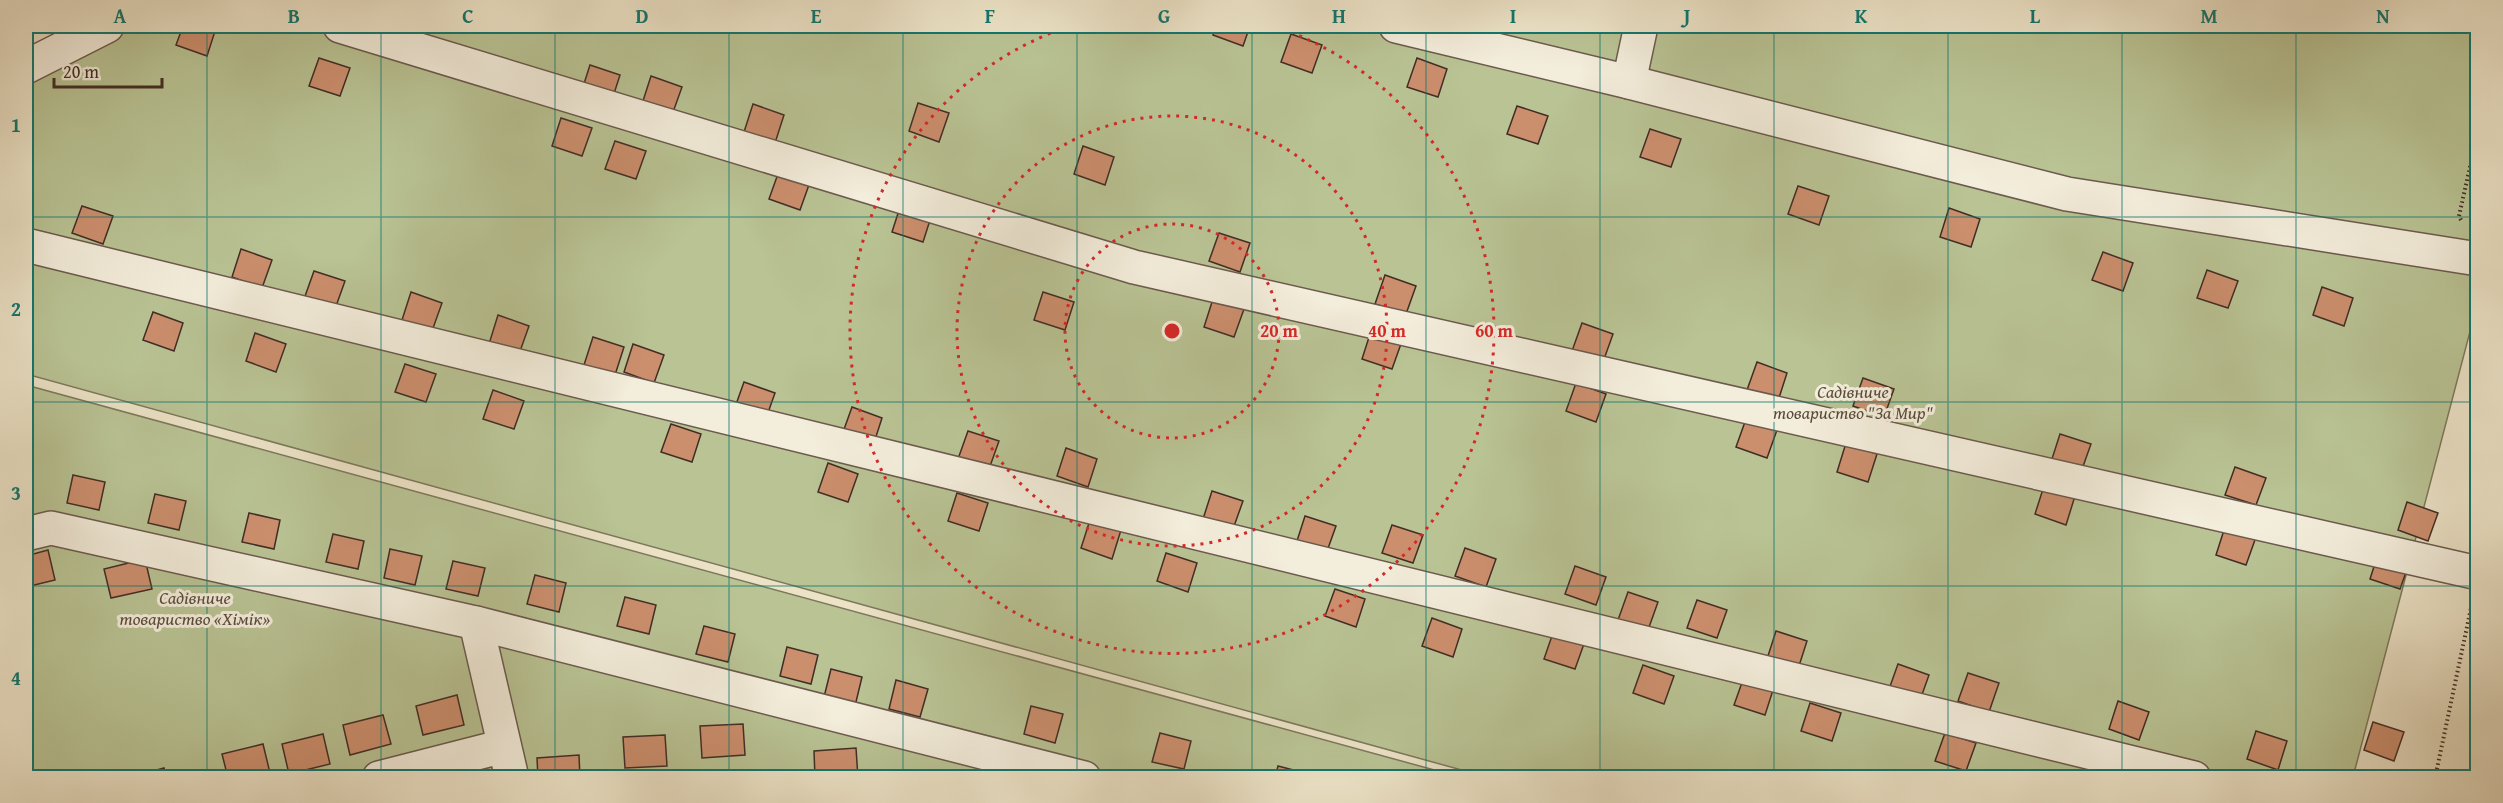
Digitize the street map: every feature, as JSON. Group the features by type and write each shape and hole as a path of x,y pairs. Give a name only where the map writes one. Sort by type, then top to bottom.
{"street":[{"path":"26,67 106,26"},
{"path":"340,26 1134,267 2475,585"},
{"path":"1396,26 1629,82 2067,194 2478,259"},
{"path":"1629,82 1641,26"},
{"path":"26,246 2194,777"},
{"path":"34,528 476,623 1084,777"},
{"path":"476,623 512,777"},
{"path":"379,777 504,746"}],"path":[{"path":"2464,226 2459,216 2478,131"},
{"path":"2435,777 2475,585"}],"green space":[{"name":"Садівниче товариство \"За Мир\"","path":"109,26 2477,26 2477,305 2353,777 1487,777 26,374 26,79"},
{"name":"Садівниче товариство «Хімік»","path":"26,385 1460,777 26,777"}],"building":[{"path":"183,26 216,28 207,56 176,45"},
{"path":"384,26 418,26 413,38"},
{"path":"1216,26 1250,26 1243,46 1213,35"},
{"path":"1291,34 1322,45 1312,73 1281,62"},
{"path":"319,58 350,68 340,96 309,86"},
{"path":"1417,58 1447,69 1438,97 1407,87"},
{"path":"590,65 620,75 611,103 581,93"},
{"path":"651,76 682,87 672,115 642,104"},
{"path":"918,103 949,113 939,142 909,131"},
{"path":"753,104 784,115 775,143 744,132"},
{"path":"1517,106 1548,116 1538,144 1507,134"},
{"path":"561,118 592,128 582,156 552,146"},
{"path":"1650,129 1681,139 1671,167 1640,157"},
{"path":"615,141 646,151 636,179 605,169"},
{"path":"1083,146 1114,157 1105,185 1074,174"},
{"path":"779,171 810,182 800,210 769,199"},
{"path":"1798,186 1829,196 1819,225 1788,214"},
{"path":"901,204 932,214 923,242 892,232"},
{"path":"82,206 113,216 103,244 72,233"},
{"path":"1949,208 1980,219 1971,247 1940,237"},
{"path":"1219,233 1250,243 1240,272 1209,261"},
{"path":"241,249 272,260 262,288 232,277"},
{"path":"2103,252 2133,263 2123,291 2092,280"},
{"path":"2207,270 2238,281 2228,308 2197,298"},
{"path":"314,271 345,281 335,309 304,299"},
{"path":"1385,275 1416,286 1406,314 1375,304"},
{"path":"2322,287 2353,298 2344,326 2313,315"},
{"path":"411,292 442,303 432,331 402,320"},
{"path":"1043,292 1074,302 1065,330 1034,320"},
{"path":"1213,299 1244,309 1234,337 1204,327"},
{"path":"153,312 183,323 174,351 143,340"},
{"path":"498,315 529,326 519,354 489,344"},
{"path":"1582,323 1613,334 1603,362 1572,351"},
{"path":"1371,331 1402,341 1392,369 1362,359"},
{"path":"255,333 286,344 276,372 246,361"},
{"path":"593,337 624,347 615,375 584,365"},
{"path":"633,344 664,355 654,383 624,372"},
{"path":"1757,362 1787,373 1778,401 1747,390"},
{"path":"405,364 436,374 426,402 395,392"},
{"path":"1863,378 1894,389 1884,417 1853,406"},
{"path":"744,382 775,393 765,421 734,410"},
{"path":"1576,383 1606,394 1596,422 1566,411"},
{"path":"493,390 524,401 514,429 483,419"},
{"path":"852,407 882,418 873,446 842,435"},
{"path":"1746,419 1777,430 1767,458 1736,447"},
{"path":"671,424 701,434 692,462 661,452"},
{"path":"968,431 999,441 989,469 958,459"},
{"path":"2060,434 2091,444 2081,472 2051,462"},
{"path":"1846,443 1877,454 1868,482 1837,472"},
{"path":"1066,448 1097,459 1088,487 1057,476"},
{"path":"828,463 858,474 848,502 818,492"},
{"path":"2235,467 2266,478 2256,505 2225,495"},
{"path":"73,475 105,482 99,510 67,503"},
{"path":"2044,486 2075,496 2066,525 2035,514"},
{"path":"1212,491 1243,501 1233,529 1203,519"},
{"path":"957,493 988,503 979,531 948,521"},
{"path":"155,494 186,501 179,530 148,523"},
{"path":"2407,502 2438,513 2428,541 2398,530"},
{"path":"249,513 280,520 274,549 242,542"},
{"path":"1305,516 1336,526 1326,554 1296,544"},
{"path":"1090,520 1121,530 1112,559 1081,548"},
{"path":"1392,525 1423,535 1413,563 1382,553"},
{"path":"2225,527 2256,537 2246,565 2216,555"},
{"path":"333,534 364,541 358,569 326,562"},
{"path":"1465,548 1496,559 1486,587 1455,576"},
{"path":"390,549 422,556 415,585 384,578"},
{"path":"48,550 55,580 26,587 26,556"},
{"path":"2379,551 2410,561 2400,589 2370,579"},
{"path":"1166,553 1197,563 1188,592 1157,581"},
{"path":"145,559 152,589 111,598 104,569"},
{"path":"453,561 485,568 478,596 446,589"},
{"path":"1575,566 1606,577 1596,605 1565,594"},
{"path":"535,575 566,583 559,612 527,604"},
{"path":"1335,589 1365,599 1356,627 1325,616"},
{"path":"1628,592 1658,602 1648,630 1618,620"},
{"path":"625,597 656,605 649,634 617,626"},
{"path":"1697,600 1727,610 1717,638 1687,628"},
{"path":"1432,618 1462,629 1453,657 1422,646"},
{"path":"704,626 735,634 728,662 696,654"},
{"path":"1554,630 1585,641 1575,669 1544,659"},
{"path":"1776,631 1807,641 1798,669 1767,659"},
{"path":"787,647 818,655 811,684 780,676"},
{"path":"1898,664 1929,675 1919,703 1888,692"},
{"path":"1643,665 1674,676 1664,704 1633,693"},
{"path":"831,669 862,677 855,706 824,697"},
{"path":"1968,673 1999,683 1989,712 1958,701"},
{"path":"1744,677 1774,687 1765,715 1734,705"},
{"path":"896,680 928,689 920,717 889,709"},
{"path":"457,695 464,725 423,735 416,706"},
{"path":"2118,701 2149,712 2139,740 2109,729"},
{"path":"1810,703 1841,713 1832,741 1801,731"},
{"path":"1031,706 1063,714 1055,743 1024,734"},
{"path":"383,715 391,744 350,755 343,725"},
{"path":"2373,722 2404,732 2394,761 2364,750"},
{"path":"743,724 745,755 702,758 700,726"},
{"path":"2256,731 2287,741 2278,770 2247,759"},
{"path":"1160,733 1191,741 1184,769 1152,762"},
{"path":"1945,733 1976,743 1966,771 1935,761"},
{"path":"323,734 330,764 289,774 282,744"},
{"path":"665,735 667,766 625,768 623,737"},
{"path":"263,744 270,773 253,778 228,778 222,754"},
{"path":"856,748 858,778 815,778 814,751"},
{"path":"579,755 580,778 538,778 537,758"},
{"path":"1278,766 1309,774 1308,778 1275,778"},
{"path":"164,768 167,778 128,778"}]}
